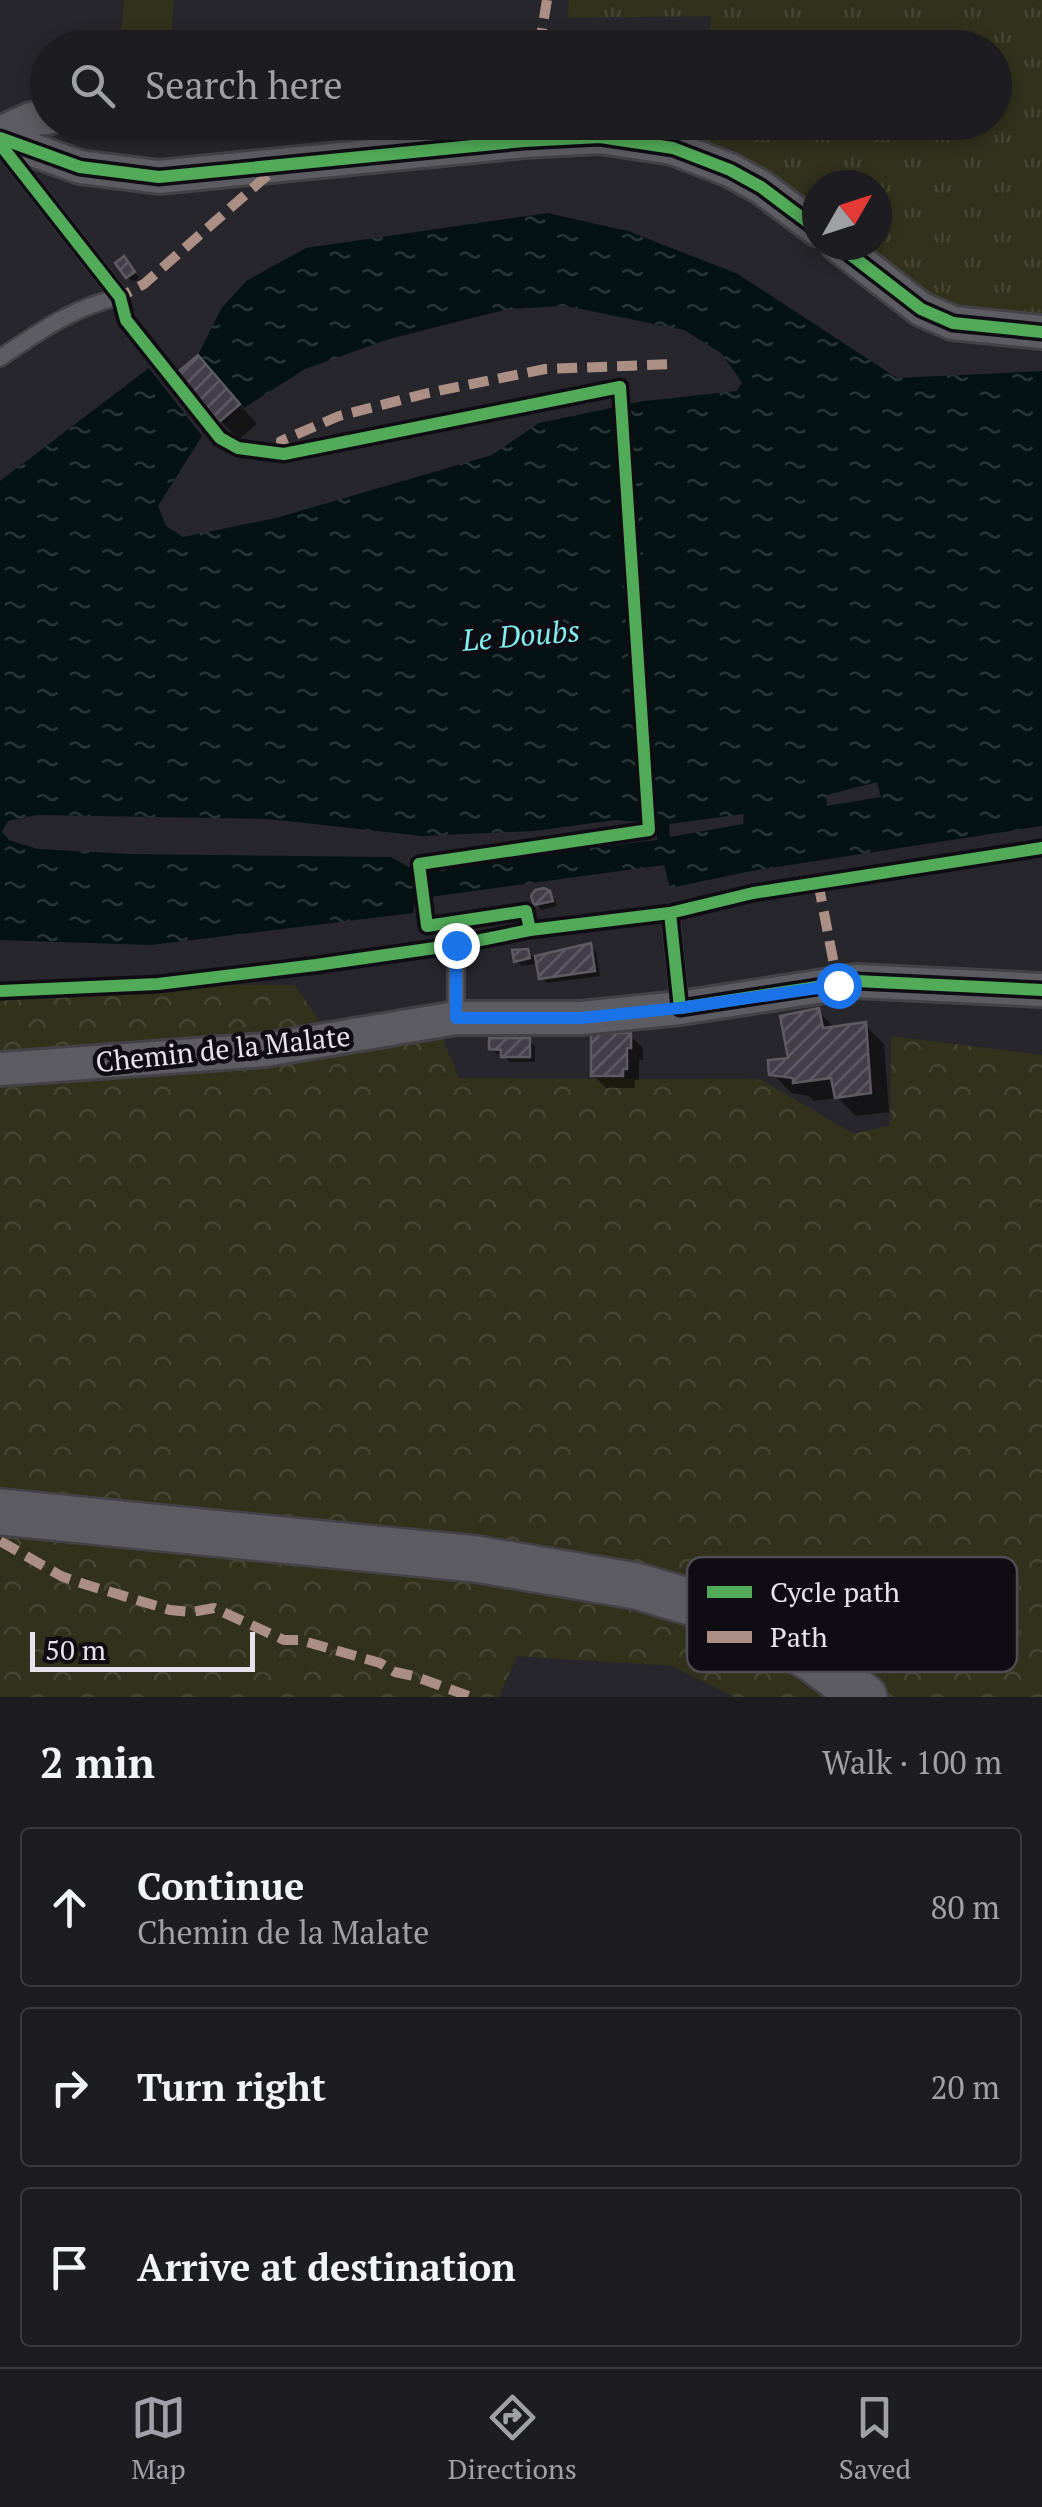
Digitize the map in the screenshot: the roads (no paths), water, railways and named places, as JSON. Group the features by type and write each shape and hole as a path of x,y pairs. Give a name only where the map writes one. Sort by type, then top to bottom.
{"main road":[{"path":"0,1512 476,1559 636,1586 687,1601"},
{"path":"830,1672 864,1697"}],"street":[{"path":"0,138 30,120"},
{"path":"0,138 80,167 159,177 543,140"},
{"path":"620,140 673,148 730,170 802,218"},
{"path":"857,260 921,309 953,323 1042,332"},
{"name":"Chemin de la Malate","path":"0,1069 265,1050 456,1018 581,1018 680,1008 856,981 1042,990"}],"lane":[{"path":"0,138 120,297 94,302 44,328 0,358"},
{"path":"670,913 680,1008"},
{"path":"456,945 456,1018"}],"water":[{"name":"Le Doubs","path":"547,213 628,231 738,274 897,378 1042,371 1042,826 751,871 670,888 664,865 415,899 413,913 151,945 0,940 0,481 149,368 202,436 158,506 166,526 183,537 276,518 492,455 539,423 644,401 737,391 742,382 721,353 684,330 566,306 508,309 389,339 305,369 244,408 198,355 221,309 246,281 306,248","holes":["877,782 881,797 827,806 827,795","744,814 743,824 670,837 669,824","38,815 268,819 422,836 534,831 615,820 657,823 657,840 412,869 391,857 38,849 9,840 2,832 8,821"]}]}
